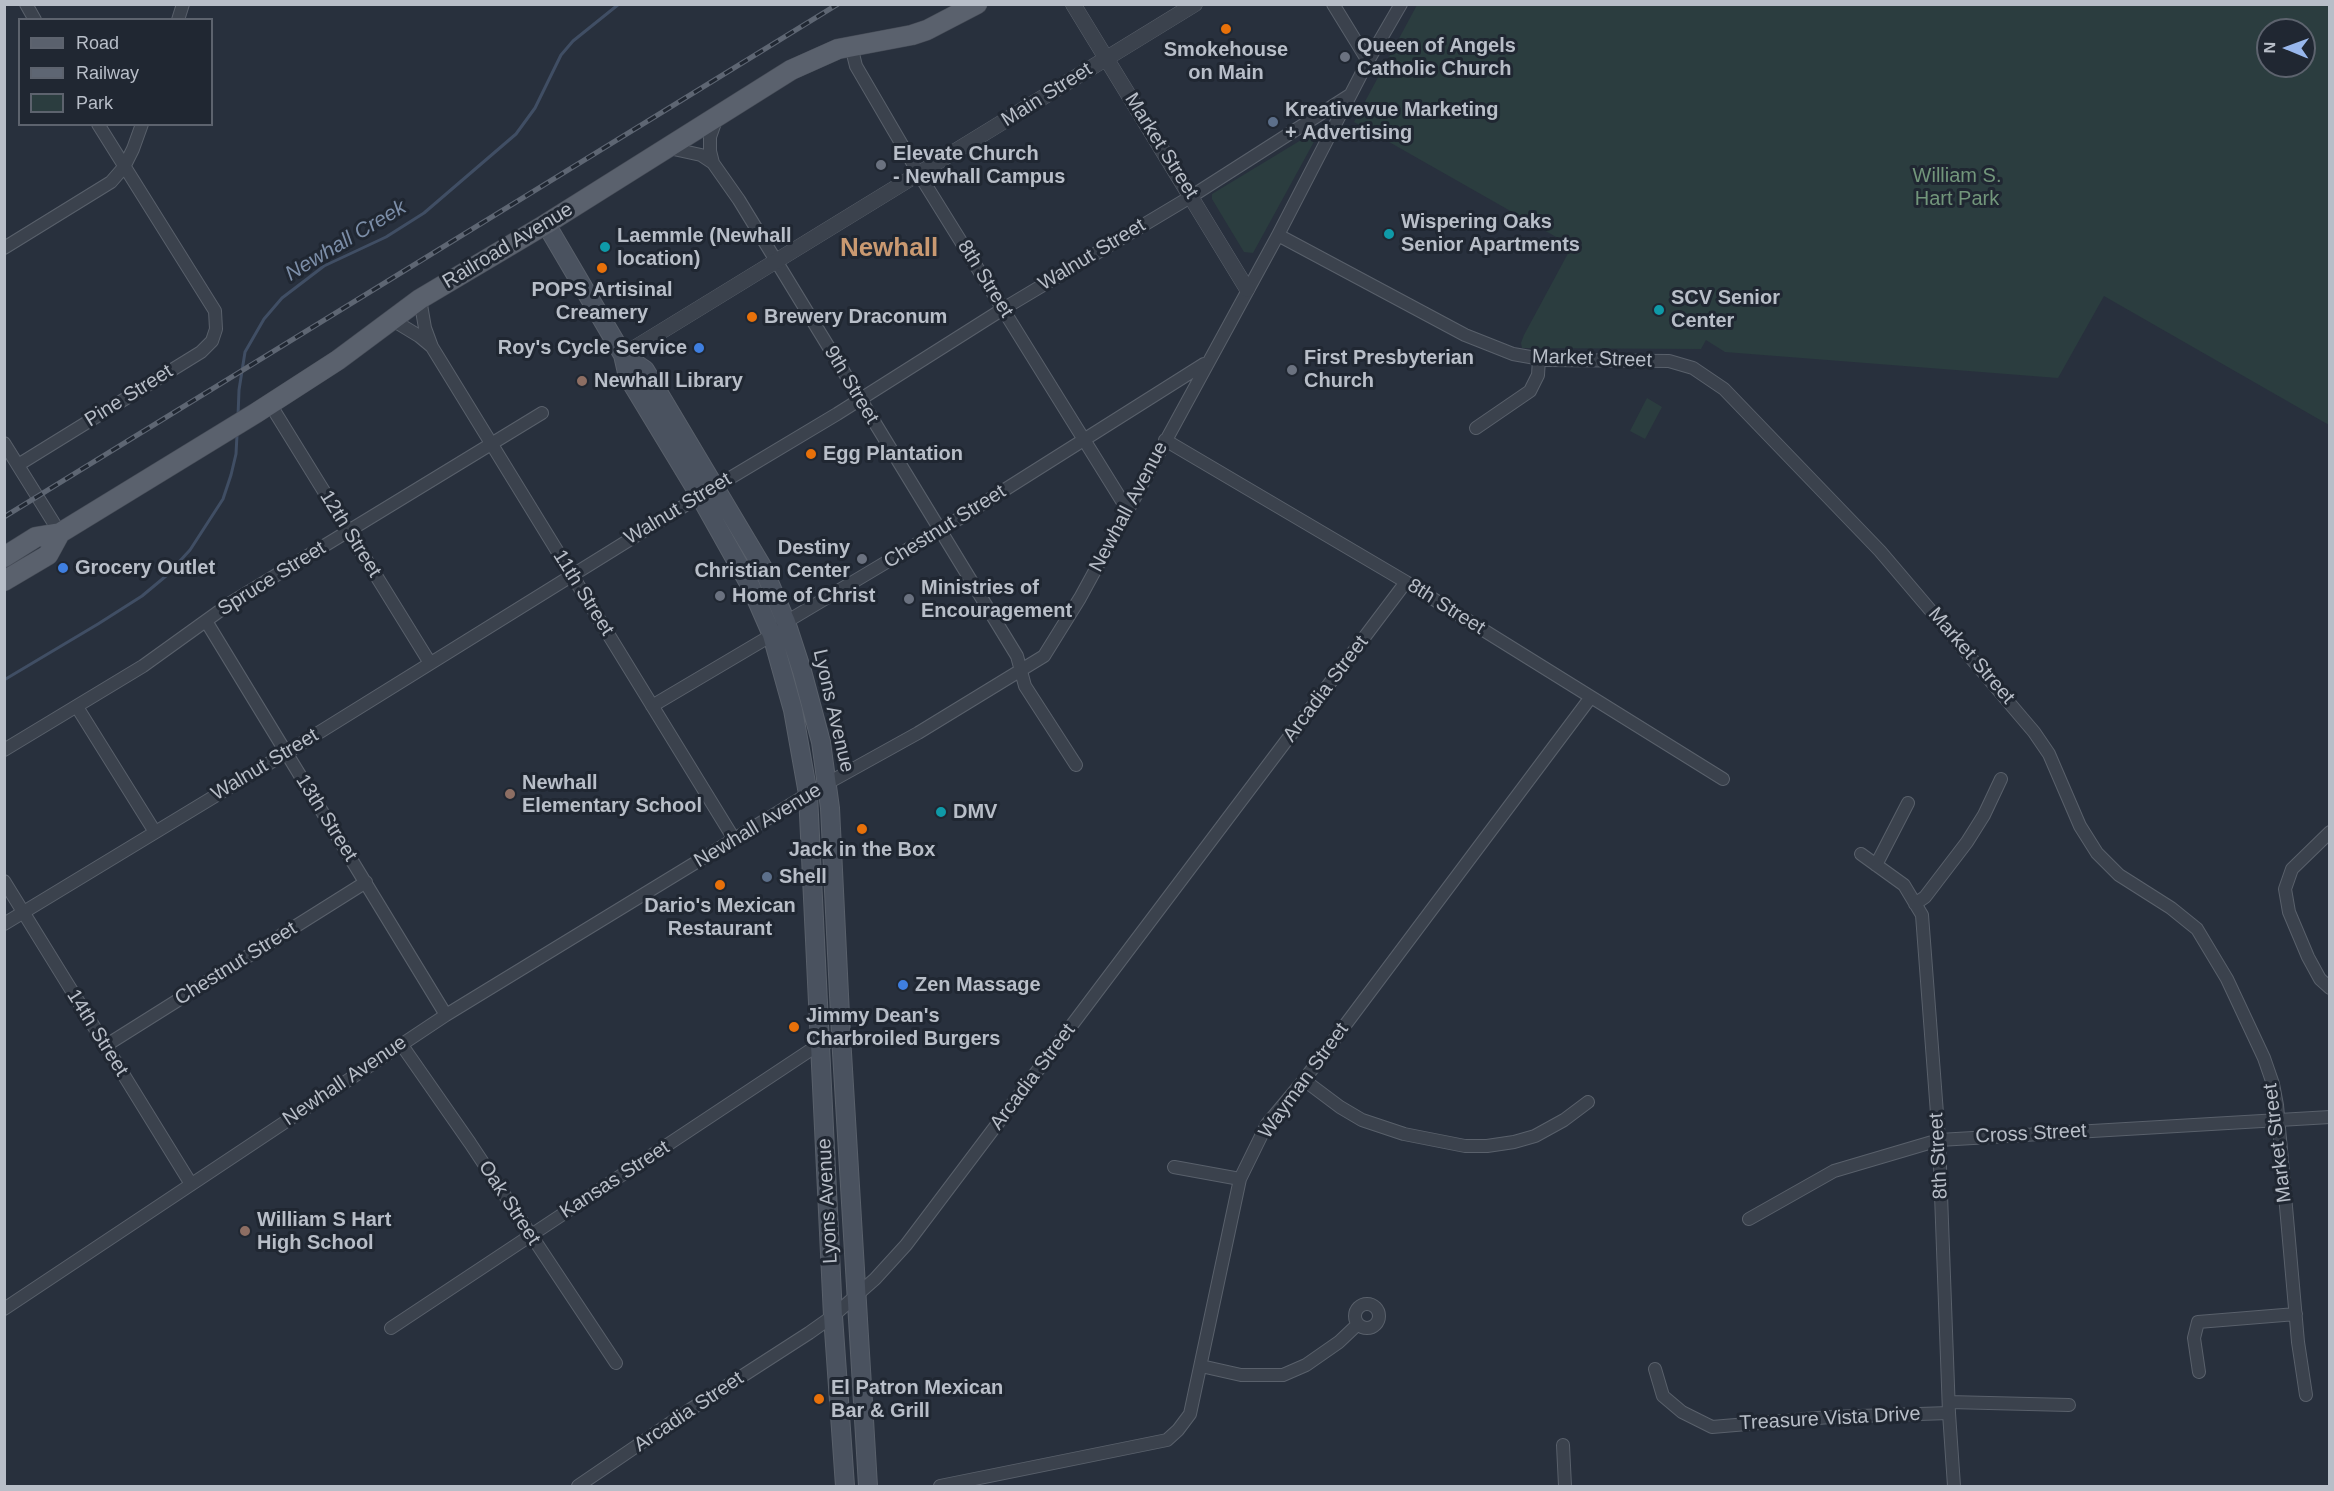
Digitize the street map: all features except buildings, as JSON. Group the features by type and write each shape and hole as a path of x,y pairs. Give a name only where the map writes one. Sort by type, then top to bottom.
{"main road":[{"name":"Railroad Avenue","path":"4,556 36,537 60,532 263,409 338,360 420,298 546,224 807,61 851,46 920,33 977,4"},
{"name":"Lyons Avenue","path":"546,224 623,355 628,377 764,568 786,622 812,705 821,742 831,814 841,1036 868,1486"},
{"name":"Lyons Avenue","path":"707,491 772,635 795,719 808,794 833,1316 844,1486"},
{"name":"Railroad Avenue","path":"4,581 48,555 60,532"}],"street":[{"path":"26,4 34,18"},
{"name":"Market Street","path":"1073,4 1248,288"},
{"name":"Main Street","path":"623,355 1195,4"},
{"path":"1333,4 1368,61"},
{"name":"Newhall Avenue","path":"4,1309 446,1015 808,794 827,785 1044,656 1080,598 1206,363 1278,235 1368,61 1401,4"},
{"name":"8th Street","path":"851,46 856,66 920,174 1127,509"},
{"name":"Walnut Street","path":"4,924 286,753 707,491 1191,196 1351,95"},
{"name":"9th Street","path":"717,117 710,137 710,151 714,162 1017,656 1025,686 1076,765"},
{"path":"99,126 124,167"},
{"path":"4,248 111,182 124,167 141,126"},
{"path":"669,148 701,154 714,162"},
{"name":"Pine Street","path":"18,465 201,352 212,341 216,329 215,311 124,167"},
{"name":"Market Street","path":"1278,235 1465,335 1513,354 1539,359 1669,361 1693,368 1724,389 1880,551 2022,716 2049,754 2080,826 2097,853 2120,875 2171,908 2197,929 2227,979 2273,1084 2306,1395"},
{"name":"11th Street","path":"420,298 425,328 432,347 734,839"},
{"name":"11th Street","path":"391,319 432,347"},
{"path":"1476,428 1530,392 1538,375 1539,359"},
{"name":"Chestnut Street","path":"652,706 772,635 786,622 1084,441 1206,363"},
{"name":"12th Street","path":"263,409 348,532 430,663"},
{"name":"Spruce Street","path":"4,750 77,707 186,637 206,621 542,413"},
{"name":"8th Street","path":"1165,440 1406,582 1723,778"},
{"path":"4,443 60,532"},
{"name":"Arcadia Street","path":"578,1486 833,1316 875,1280 906,1245 1406,582"},
{"name":"13th Street","path":"206,621 446,1015"},
{"name":"Wayman Street","path":"940,1486 1167,1440 1178,1430 1190,1414 1240,1179 1268,1124 1304,1080 1591,697"},
{"path":"77,707 155,832"},
{"path":"1915,904 1925,897 1967,842 1984,815 2001,779"},
{"path":"1876,865 1908,803"},
{"path":"2330,831 2292,869 2285,889 2289,912 2311,963 2320,979 2330,988"},
{"name":"8th Street","path":"1860,854 1904,885 1923,915 1939,1140 1954,1486"},
{"name":"14th Street","path":"4,881 191,1184"},
{"name":"Chestnut Street","path":"105,1046 366,882"},
{"name":"Kansas Street","path":"391,1328 820,1046 841,1036"},
{"name":"Oak Street","path":"402,1044 616,1363"},
{"path":"1304,1080 1362,1120 1404,1134 1465,1146 1505,1144 1535,1136 1564,1120 1588,1102"},
{"name":"Cross Street","path":"1749,1220 1834,1171 1939,1140 2330,1117"},
{"path":"1174,1167 1240,1179"},
{"path":"2199,1372 2194,1338 2198,1322 2296,1314"},
{"path":"1201,1366 1241,1375 1282,1375 1306,1365 1339,1342 1358,1324"},
{"name":"Treasure Vista Drive","path":"1655,1369 1663,1396 1682,1412 1712,1427 1949,1408 2070,1405"},
{"path":"1563,1445 1565,1486"}],"green space":[{"name":"William S. Hart Park","path":"1417,5 2329,5 2329,425 2104,296 2058,378 1725,352 1706,340 1701,349 1522,348 1524,335 1572,246 1354,122"},
{"path":"1314,134 1316,138 1253,253 1244,252 1212,199 1212,194"},
{"path":"1647,398 1662,407 1645,439 1630,431"}],"waterway":[{"name":"Newhall Creek","path":"238,416 239,390 245,352 264,319 282,298 324,266 386,237 424,213 516,134 535,108 561,55 573,41 619,4"},
{"name":"Newhall Creek","path":"4,680 142,596 166,576 190,550 223,499 236,454 237,435"}],"railway":[{"path":"4,517 838,4"}],"place":[{"name":"Smokehouse on Main","path":"1226,29"},
{"name":"Queen of Angels Catholic Church","path":"1345,57"},
{"name":"Kreativevue Marketing + Advertising","path":"1273,122"},
{"name":"Elevate Church - Newhall Campus","path":"881,165"},
{"name":"Wispering Oaks Senior Apartments","path":"1389,234"},
{"name":"Laemmle (Newhall location)","path":"605,247"},
{"name":"POPS Artisinal Creamery","path":"602,268"},
{"name":"SCV Senior Center","path":"1659,310"},
{"name":"Brewery Draconum","path":"752,317"},
{"name":"Roy's Cycle Service","path":"699,348"},
{"name":"First Presbyterian Church","path":"1292,370"},
{"name":"Newhall Library","path":"582,381"},
{"name":"Egg Plantation","path":"811,454"},
{"name":"Destiny Christian Center","path":"862,559"},
{"name":"Grocery Outlet","path":"63,568"},
{"name":"Home of Christ","path":"720,596"},
{"name":"Ministries of Encouragement","path":"909,599"},
{"name":"Newhall Elementary School","path":"510,794"},
{"name":"DMV","path":"941,812"},
{"name":"Jack in the Box","path":"862,829"},
{"name":"Shell","path":"767,877"},
{"name":"Dario's Mexican Restaurant","path":"720,885"},
{"name":"Zen Massage","path":"903,985"},
{"name":"Jimmy Dean's Charbroiled Burgers","path":"794,1027"},
{"name":"William S Hart High School","path":"245,1231"},
{"name":"El Patron Mexican Bar & Grill","path":"819,1399"}],"district":[{"name":"Newhall","path":"889,249"}]}
